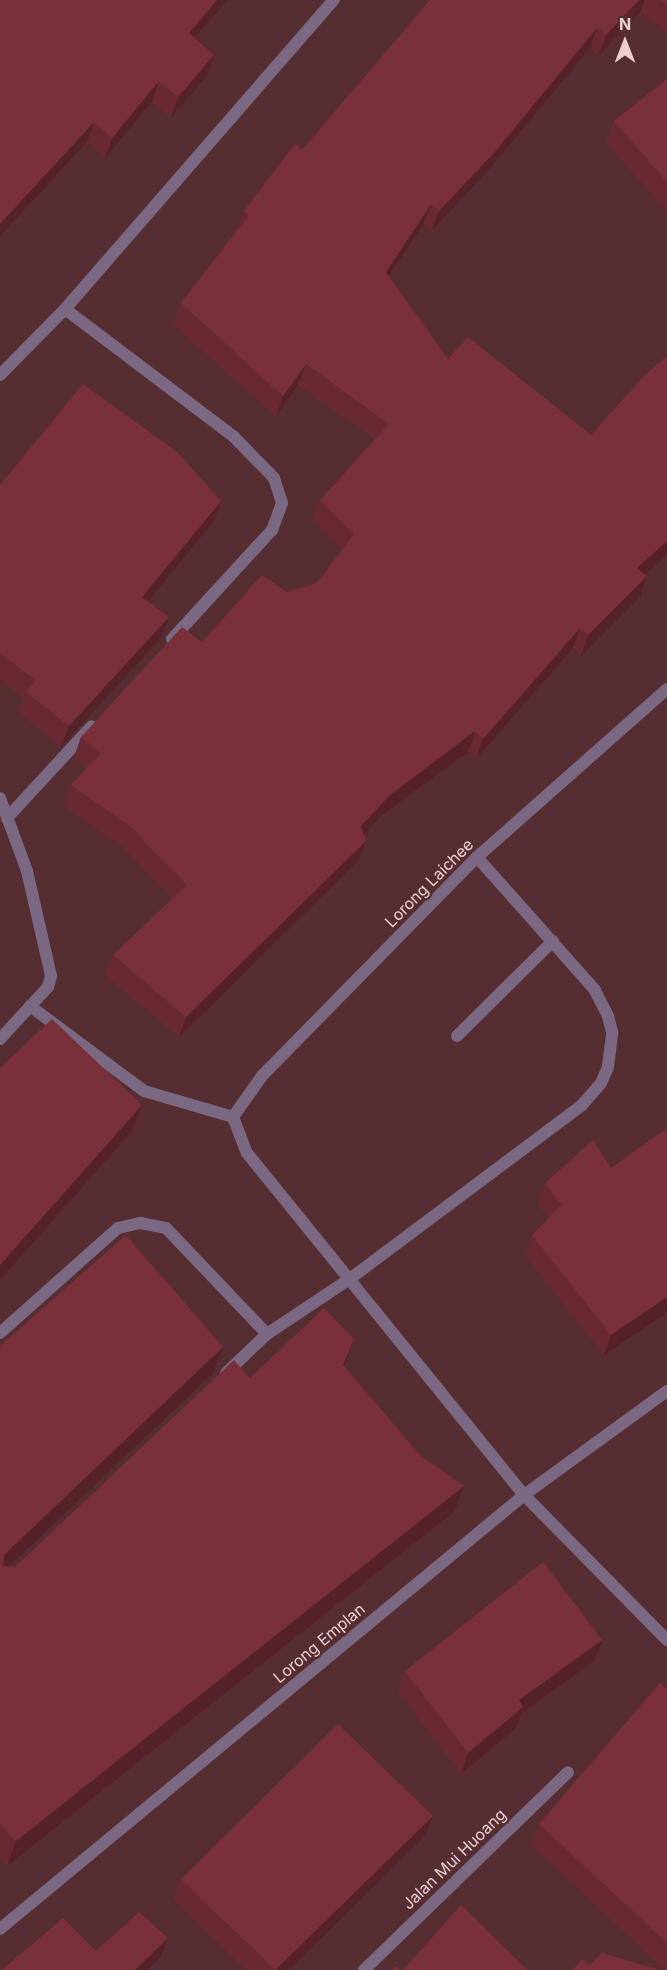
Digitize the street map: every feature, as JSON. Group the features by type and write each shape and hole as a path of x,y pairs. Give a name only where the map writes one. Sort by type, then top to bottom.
{"street":[{"path":"0,375 66,309 334,0"},
{"path":"66,309 251,453 274,478 282,503 272,530 160,652"},
{"name":"Lorong Laichee","path":"233,1117 262,1076 477,857 667,689"},
{"path":"7,818 104,714"},
{"path":"0,798 27,871 50,963 48,987 0,1039"},
{"path":"216,1383 267,1334 351,1278 582,1105 601,1083 611,1051 608,1016 595,990 554,940 477,857"},
{"path":"457,1036 554,940"},
{"path":"30,1006 144,1091 233,1117 247,1153 351,1278 524,1495 667,1640"},
{"path":"0,1333 118,1228 140,1224 166,1228 267,1334"},
{"name":"Lorong Emplan","path":"0,1929 524,1495 667,1391"},
{"name":"Jalan Mui Huoang","path":"364,1970 568,1772"}],"building":[{"path":"0,0 217,0 189,33 214,55 178,97 159,81 112,138 94,122 0,224"},
{"path":"430,0 639,0 606,35 597,28 494,153 439,211 431,204 386,272 448,359 468,337 591,435 644,376 667,356 667,541 637,568 647,576 588,635 580,628 483,739 475,731 390,795 361,826 366,841 186,1017 113,955 187,885 131,827 71,785 101,753 81,737 182,627 202,642 262,575 287,592 317,583 354,534 320,500 389,424 306,364 283,396 181,303 249,215 244,211 295,144 302,150"},
{"path":"667,79 667,182 614,121"},
{"path":"83,384 177,452 221,501 142,597 169,617 69,726 26,692 36,681 0,653 0,485"},
{"path":"52,1019 142,1105 0,1265 0,1068"},
{"path":"667,1128 667,1297 611,1335 532,1235 562,1205 545,1183 593,1140 611,1168"},
{"path":"126,1235 223,1347 4,1555 3,1566 15,1567 234,1360 250,1378 324,1308 354,1339 343,1365 420,1455 464,1486 16,1841 0,1824 0,1346"},
{"path":"543,1562 602,1640 519,1700 523,1707 468,1753 405,1671"},
{"path":"660,1683 667,1689 667,1943 539,1824"},
{"path":"338,1724 433,1816 275,1970 181,1879"},
{"path":"461,1905 527,1970 403,1970"},
{"path":"139,1912 168,1938 135,1970 2,1970 63,1918 96,1951"},
{"path":"602,1953 660,1970 573,1970 582,1959 589,1966"}]}
